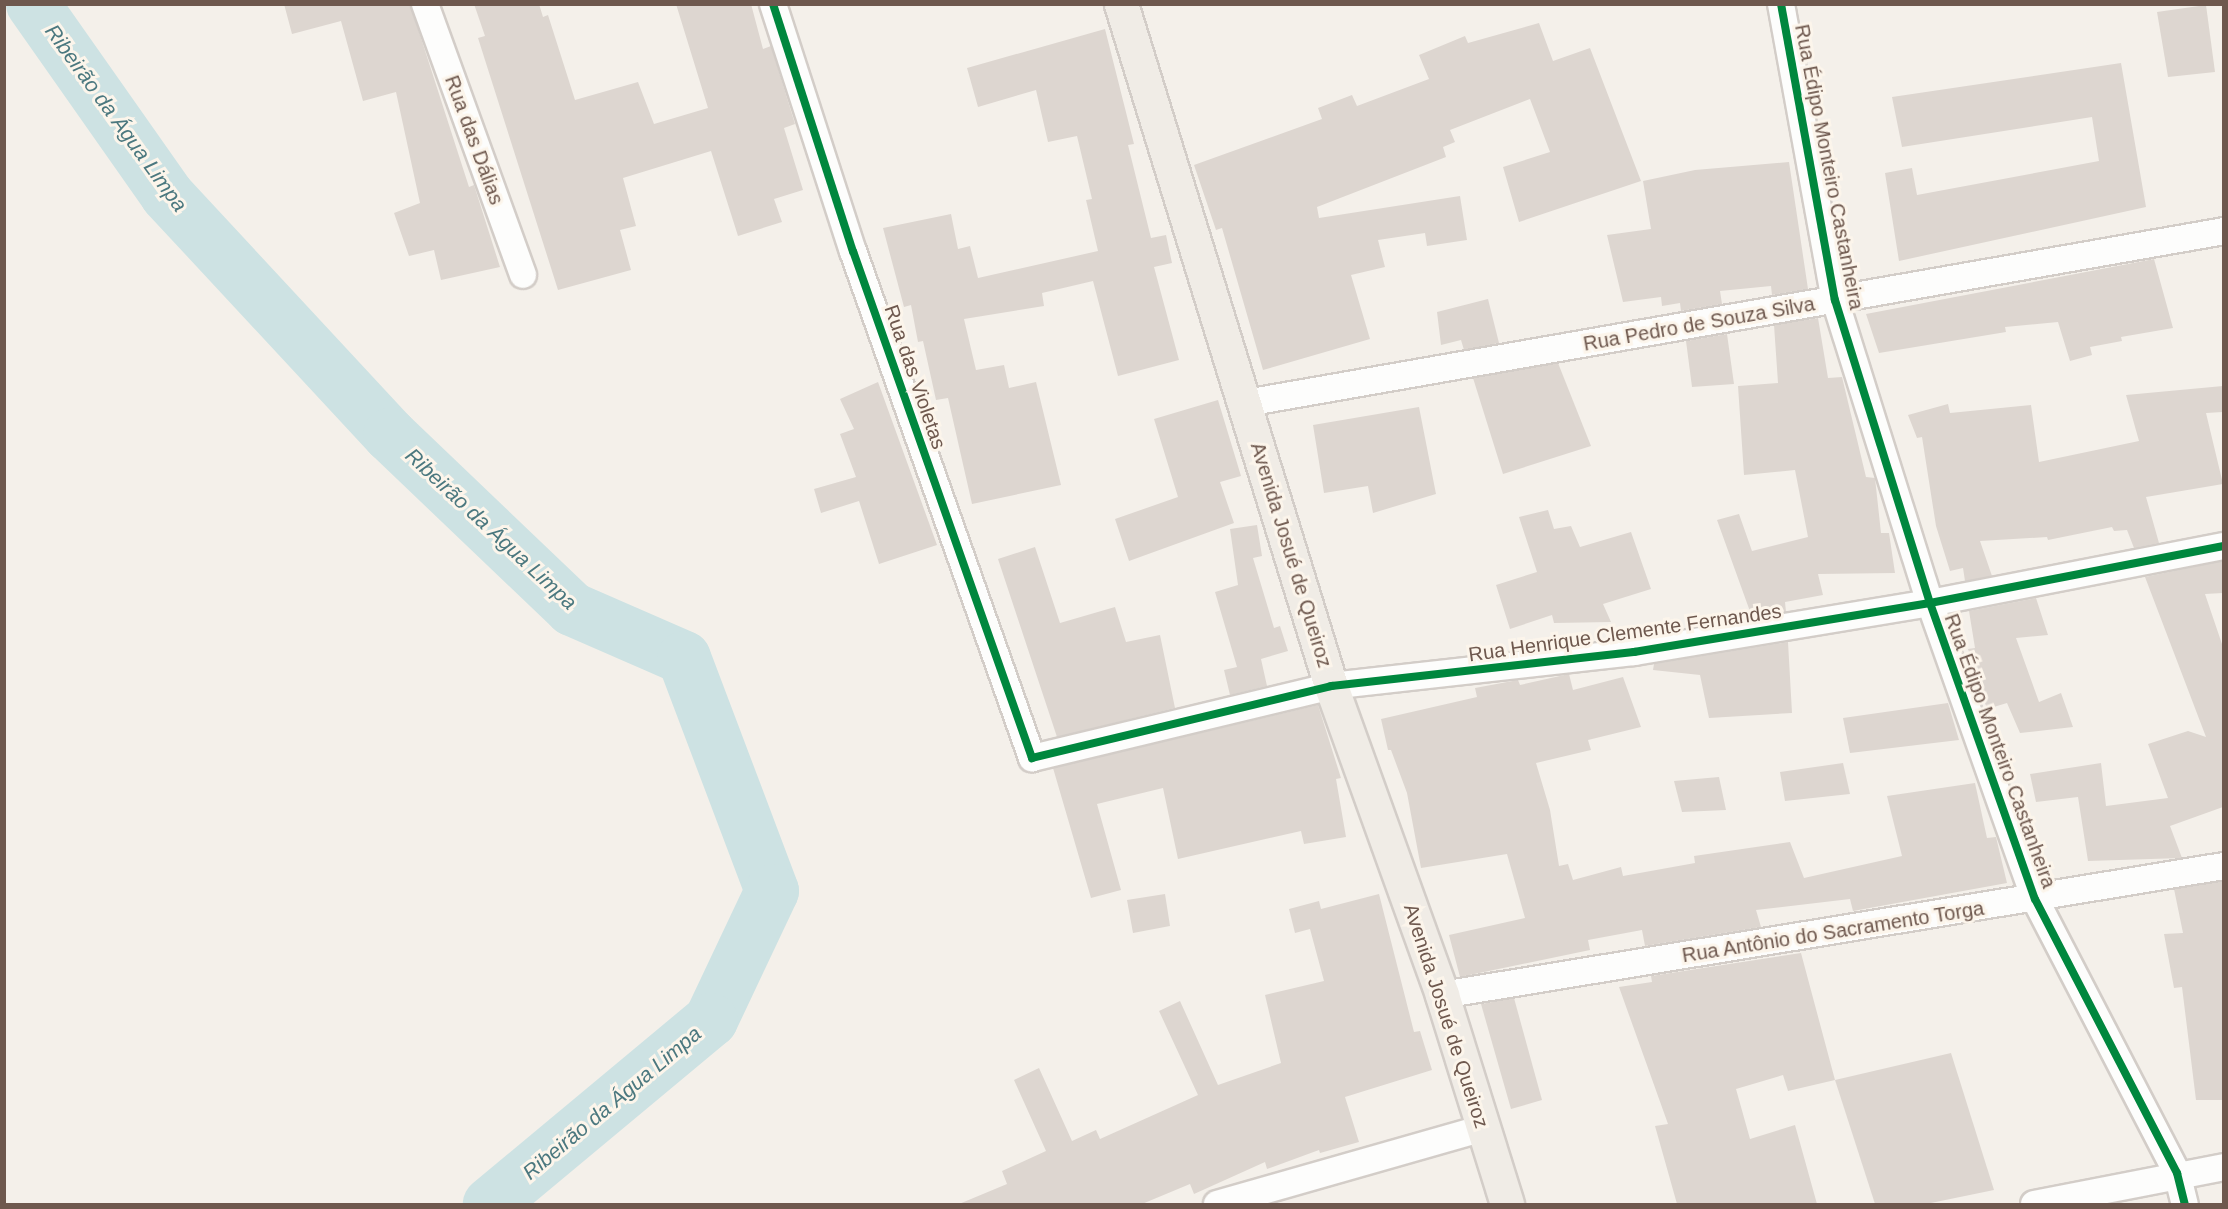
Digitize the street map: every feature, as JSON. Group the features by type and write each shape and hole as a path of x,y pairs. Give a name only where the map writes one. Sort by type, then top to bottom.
{"main road":[{"name":"Avenida Josué de Queiroz","path":"1121,4 1246,403 1331,687 1442,996 1507,1204"}],"street":[{"name":"Rua das Dálias","path":"425,4 523,275"},
{"name":"Rua das Violetas","path":"773,4 857,262 1032,758"},
{"name":"Rua Édipo Monteiro Castanheira","path":"1781,4 1835,300 1930,603 2035,899 2178,1173 2186,1204"},
{"name":"Rua Pedro de Souza Silva","path":"1246,403 2223,231"},
{"name":"Rua Henrique Clemente Fernandes","path":"1032,758 1331,687 1634,652 1930,603 2223,546"},
{"name":"Rua Antônio do Sacramento Torga","path":"1442,996 2223,866"},
{"path":"1216,1204 1483,1128"},
{"path":"2034,1204 2178,1173 2223,1167"}],"building":[{"path":"284,4 410,4 469,187 474,185 500,267 441,280 434,250 409,256 394,213 420,203 396,92 363,101 341,21 292,34"},
{"path":"474,4 539,4 543,17 548,15 575,100 638,82 654,124 708,108 676,4 751,4 763,49 771,46 795,124 784,128 803,190 774,199 782,222 738,236 711,151 623,178 636,226 620,230 631,270 558,290 478,38 485,36"},
{"path":"2206,5 2215,72 2168,77 2157,12"},
{"path":"1539,23 1553,61 1590,48 1641,181 1519,222 1503,167 1550,152 1530,99 1450,130 1455,142 1443,147 1446,157 1317,207 1319,218 1460,196 1467,240 1427,246 1425,233 1378,240 1385,267 1351,275 1370,339 1263,370 1222,228 1216,230 1194,165 1322,119 1318,108 1352,95 1357,106 1429,79 1419,55 1465,36 1468,43"},
{"path":"1105,29 1134,144 1128,145 1151,238 1166,235 1172,263 1154,267 1179,360 1118,376 1093,281 1042,293 1044,306 964,319 976,370 1004,365 1009,388 1036,382 1061,485 972,504 948,398 936,400 923,341 918,342 911,305 904,307 883,228 951,214 958,249 970,246 978,278 1098,251 1086,200 1092,199 1077,136 1048,142 1036,90 978,107 967,68"},
{"path":"2121,63 2146,207 1899,261 1885,173 1912,168 1917,195 2099,161 2092,117 1902,147 1892,97"},
{"path":"1789,162 1808,289 1772,295 1771,286 1720,291 1722,304 1681,311 1680,303 1662,306 1661,297 1623,302 1607,235 1651,229 1643,181 1695,170"},
{"path":"2154,259 2173,328 2121,337 2122,341 2090,347 2092,355 2070,361 2058,322 2005,327 2006,332 1879,353 1866,314"},
{"path":"1488,299 1499,343 1464,350 1461,340 1441,345 1437,312"},
{"path":"1818,318 1828,378 1842,377 1866,477 1875,478 1881,533 1889,533 1895,573 1818,574 1823,595 1785,602 1786,612 1752,617 1717,520 1739,514 1752,551 1808,537 1795,470 1744,475 1738,386 1778,383 1774,325"},
{"path":"1727,334 1734,384 1692,387 1686,341"},
{"path":"1558,363 1591,446 1503,474 1473,378"},
{"path":"878,382 937,545 879,564 859,501 821,513 814,489 856,477 840,434 854,429 840,399"},
{"path":"2223,386 2223,412 2206,413 2223,484 2146,497 2159,543 2134,548 2127,530 2114,531 2112,527 2048,540 2047,537 1980,541 1992,576 1965,581 1963,568 1950,571 1936,526 1922,437 1917,438 1908,415 1948,404 1950,413 2031,405 2039,462 2139,441 2126,395"},
{"path":"1218,400 1241,476 1220,482 1234,523 1129,561 1115,519 1178,497 1154,419"},
{"path":"1419,407 1436,494 1373,513 1368,486 1324,493 1313,425"},
{"path":"1548,510 1554,529 1571,526 1580,547 1631,532 1651,589 1603,604 1611,622 1554,623 1552,615 1510,629 1496,585 1537,572 1519,517"},
{"path":"1257,525 1262,556 1253,558 1274,628 1280,626 1288,651 1261,659 1267,686 1230,695 1224,670 1237,667 1215,592 1238,585 1230,529"},
{"path":"1035,547 1060,623 1115,607 1126,642 1160,635 1175,708 1057,737 998,559"},
{"path":"2223,561 2223,593 2205,594 2223,647 2223,807 2170,826 2182,858 2088,861 2078,797 2036,802 2030,774 2101,763 2106,806 2168,798 2148,744 2188,731 2206,737 2145,577"},
{"path":"2036,598 2048,635 2016,638 2039,702 2061,693 2073,727 2020,733 2007,703 1987,709 1968,649 1975,648 1969,611"},
{"path":"1788,642 1792,713 1709,718 1700,675 1653,670 1654,664"},
{"path":"1569,674 1573,690 1623,677 1641,727 1588,740 1591,750 1536,763 1550,810 1559,866 1568,864 1573,880 1621,867 1623,876 1695,863 1694,856 1790,842 1804,878 1902,856 1887,796 1975,783 1987,838 1996,837 2007,883 1853,911 1850,899 1756,910 1761,927 1645,946 1642,930 1588,940 1590,950 1460,977 1449,935 1525,918 1507,854 1421,868 1407,793 1391,750 1388,750 1381,719 1477,697 1475,688 1518,680 1520,685"},
{"path":"1948,703 1959,740 1850,753 1843,718"},
{"path":"1318,705 1341,778 1336,779 1346,837 1304,844 1301,831 1178,859 1163,788 1097,804 1121,890 1091,898 1053,768"},
{"path":"1843,763 1850,794 1785,801 1780,772"},
{"path":"1719,777 1726,810 1682,812 1674,781"},
{"path":"2223,881 2223,1100 2196,1100 2182,987 2174,988 2164,934 2183,933 2174,889"},
{"path":"1165,894 1170,926 1133,933 1127,900"},
{"path":"1379,894 1414,1032 1420,1031 1432,1070 1345,1097 1359,1142 1320,1153 1319,1150 1267,1169 1265,1162 1194,1194 1190,1184 1142,1204 959,1204 1007,1184 1002,1171 1046,1151 1014,1080 1039,1068 1072,1141 1096,1130 1100,1139 1198,1095 1159,1011 1180,1001 1218,1085 1281,1063 1265,995 1324,981 1310,929 1295,933 1289,909 1319,901 1321,909"},
{"path":"1801,953 1835,1080 1788,1091 1783,1075 1736,1089 1750,1139 1795,1125 1817,1204 1677,1204 1655,1126 1668,1124 1619,987 1652,982 1651,976"},
{"path":"1514,998 1542,1100 1511,1109 1481,1004"},
{"path":"1951,1053 1994,1190 1926,1204 1875,1204 1835,1080"}],"waterway":[{"name":"Ribeirão da Água Limpa","path":"33,4 167,195 390,435 572,609 684,658 772,891 711,1020 490,1204"}],"cycle path":[{"path":"773,4 853,251 1032,758 1331,686 1634,652 1930,603 2224,546"},
{"path":"1781,4 1835,300 1930,603 2035,899 2177,1173 2185,1204"}]}
